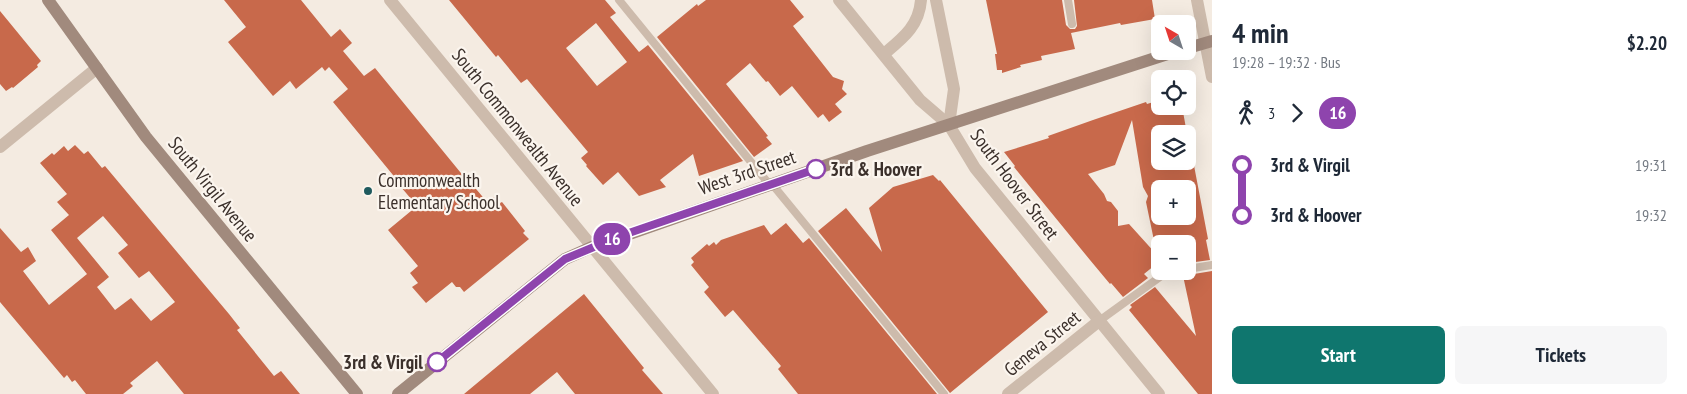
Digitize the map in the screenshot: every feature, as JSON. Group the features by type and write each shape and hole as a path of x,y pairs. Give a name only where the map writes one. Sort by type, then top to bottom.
{"main road":[{"name":"South Virgil Avenue","path":"48,0 146,137 357,394"},
{"path":"1196,46 1208,42"},
{"name":"West 3rd Street","path":"398,394 565,259 592,247 770,184 1151,59"}],"street":[{"name":"South Commonwealth Avenue","path":"390,0 713,394"},
{"name":"South Hoover Street","path":"839,0 920,100 949,125 972,163 1159,394"},
{"path":"884,54 906,35 920,13 921,0"},
{"path":"936,0 954,89 949,125"},
{"path":"1197,0 1208,42 1212,77"},
{"path":"0,147 97,68"},
{"name":"Geneva Street","path":"1008,394 1099,321"}],"lane":[{"path":"619,0 944,394"},
{"path":"1068,0 1072,24"},
{"path":"1196,268 1212,265"},
{"path":"1099,321 1156,280"}],"building":[{"path":"224,0 301,0 331,37 340,29 352,43 343,51 364,76 375,68 465,178 487,202 494,197 500,203 502,202 529,239 464,292 452,282 426,303 412,287 418,283 410,273 418,266 388,230 417,206 333,102 348,89 329,67 325,71 322,67 296,89 290,81 273,96 228,42 246,27"},
{"path":"449,0 605,0 616,13 610,17 639,52 648,45 743,161 699,176 693,154 660,180 666,187 639,196 618,172 603,185 581,158 588,152 527,79 521,83 498,55 496,57","holes":["596,23 627,62 597,86 566,48"]},
{"path":"706,0 790,0 804,17 793,26 833,77 844,81 842,89 847,94 835,104 842,112 829,122 823,114 818,118 792,86 780,96 750,63 726,84 768,136 766,137 772,144 754,157 657,37 697,4 698,6"},
{"path":"986,0 1062,0 1066,25 1070,29 1075,29 1077,26 1074,0 1152,0 1154,15 1151,15 1151,20 1121,25 1120,23 1071,33 1075,49 1041,56 1042,60 1020,65 1021,67 1002,73 1002,70 997,70 995,54 997,54"},
{"path":"0,11 41,61 37,65 38,67 13,88 6,91 0,84"},
{"path":"1146,102 1147,104 1151,103 1151,115 1184,115 1185,125 1151,125 1151,170 1195,170 1208,239 1206,240 1210,260 1196,262 1196,235 1153,235 1146,202 1148,196 1143,187 1132,120 1115,165 1088,174 1104,194 1107,201 1111,202 1118,211 1118,226 1129,224 1151,248 1151,268 1144,274 1148,278 1123,297 1090,260 1014,167 1004,152 1049,138 1048,136"},
{"path":"75,145 84,154 88,151 102,168 105,166 229,314 240,328 237,330 274,376 281,371 300,394 184,394 157,361 130,383 133,386 123,394 86,394 75,380 72,382 67,375 64,378 0,302 0,228 21,252 28,247 36,261 23,271 49,305 87,274 51,230 69,215 57,202 67,194 40,163 52,153 54,155 64,146 68,151","holes":["103,216 128,245 118,253 139,278 149,271 175,302 151,321 131,298 115,310 97,287 109,277 77,238"]},
{"path":"933,175 940,180 1048,312 950,393 818,231 846,208 882,252 869,208 893,187"},
{"path":"786,223 803,243 809,238 937,394 798,394 778,369 781,366 733,310 725,317 704,292 709,287 691,265 694,262 691,258 707,244 709,246 714,242 716,245 721,240 764,225 771,235"},
{"path":"1212,271 1212,394 1198,394 1129,310 1132,307 1130,305 1155,287 1196,336 1184,280 1196,280 1196,274"},
{"path":"584,294 644,368 642,370 663,394 575,394 557,372 530,394 464,394"}],"bus line":[{"name":"16","path":"437,362 565,259 623,235 816,169"}],"place":[{"name":"3rd & Hoover","path":"816,169"},
{"name":"Commonwealth Elementary School","path":"368,191"},
{"name":"3rd & Virgil","path":"437,362"}]}
